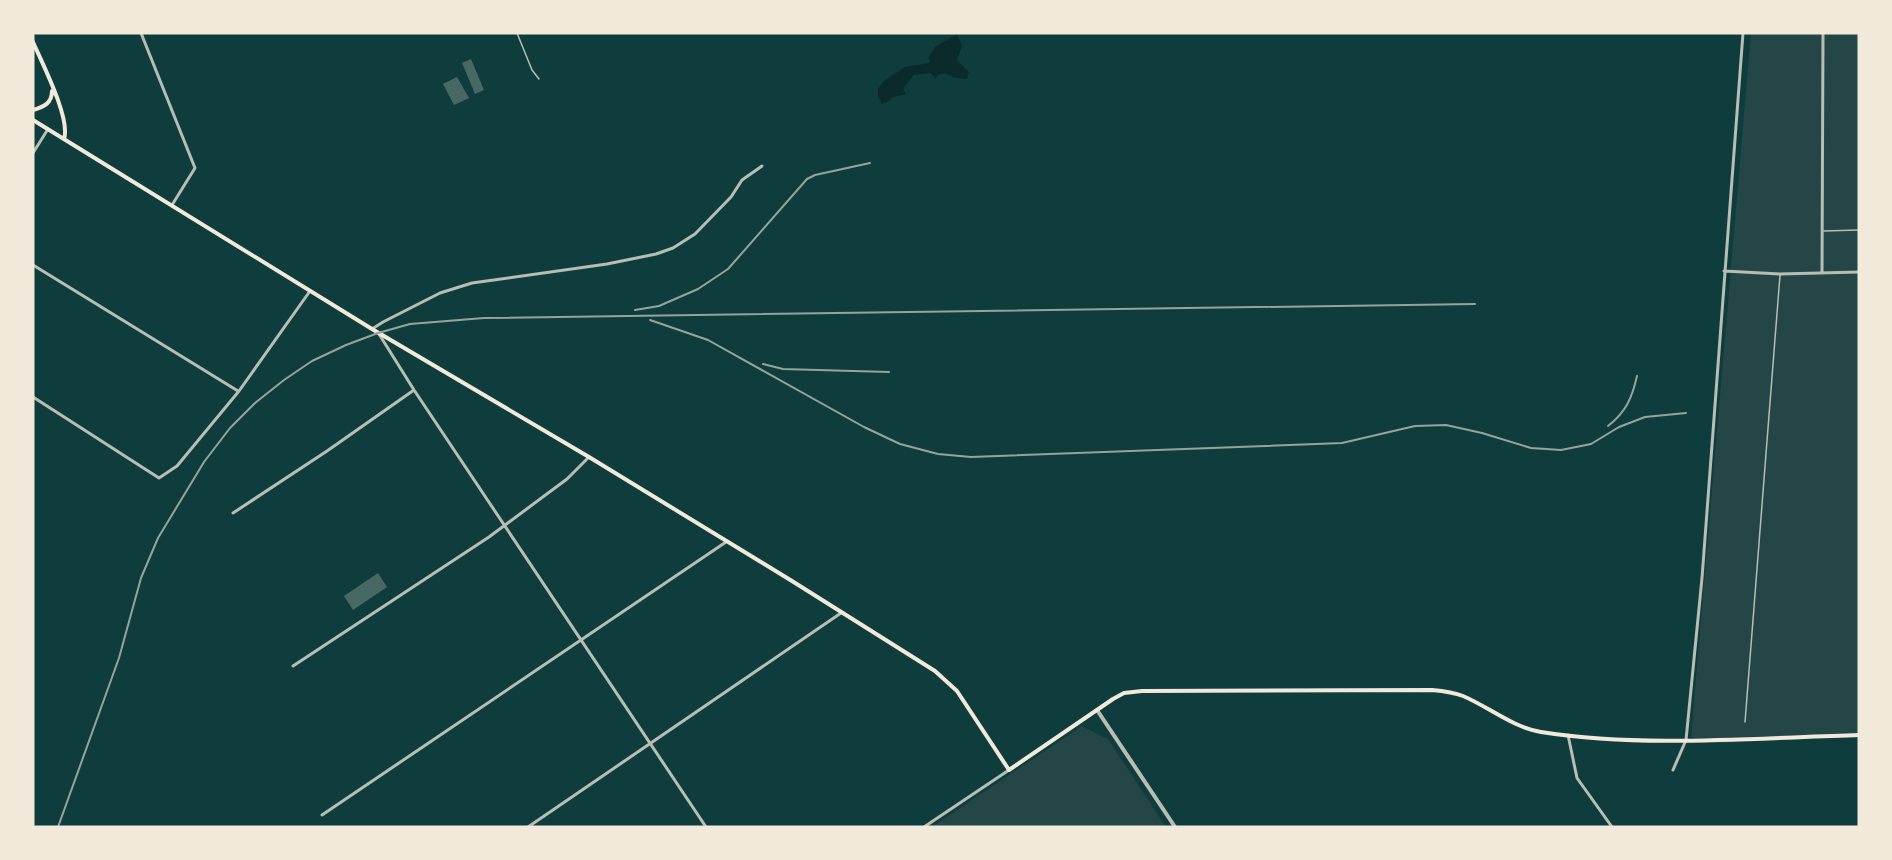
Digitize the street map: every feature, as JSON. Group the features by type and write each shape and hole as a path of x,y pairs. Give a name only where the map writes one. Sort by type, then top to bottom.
{"main road":[{"path":"33,42 63,117 66,131 64,140"},
{"path":"33,110 48,103 53,93 51,85"},
{"path":"33,120 378,333 792,581 935,671 957,691 1010,770 1124,693 1143,691 1432,690 1463,696 1511,722 1538,731 1628,740 1859,735"}],"street":[{"path":"141,33 195,168 172,204"},
{"path":"1673,770 1686,740 1702,578 1743,33"},
{"path":"1822,273 1823,34"},
{"path":"33,153 48,129"},
{"path":"372,329 440,293 472,283 607,264 656,254 673,248 695,234 731,197 742,180 762,166"},
{"path":"33,265 239,391"},
{"path":"1724,271 1780,274 1859,272"},
{"path":"33,397 159,478 177,466 239,391 310,290"},
{"path":"378,333 706,827"},
{"path":"233,513 414,390"},
{"path":"293,666 506,525 567,479 589,458"},
{"path":"322,815 726,542"},
{"path":"528,827 841,613"},
{"path":"1097,710 1175,827"},
{"path":"1568,735 1577,778 1612,827"},
{"path":"924,827 1010,770"}],"lane":[{"path":"517,33 532,70 539,79"},
{"path":"1822,231 1859,230"},
{"path":"1745,722 1780,274"}],"shaded area":[{"path":"1751,33 1859,33 1859,737 1715,743 1691,737"},
{"path":"957,34 962,46 957,60 969,72 967,79 955,78 945,73 938,75 936,79 930,73 914,75 903,88 906,94 893,97 882,104 878,96 878,89 884,81 905,67 930,63 929,57 935,47"},
{"path":"1082,726 1108,739 1166,827 932,827"}],"building":[{"path":"471,59 484,90 475,94 462,63"},
{"path":"457,77 469,98 454,105 443,84"},
{"path":"378,573 387,587 353,610 344,596"}],"railway":[{"path":"635,310 659,306 698,289 728,269 807,179 815,175 870,163"},
{"path":"58,827 119,658 141,578 158,538 204,462 230,428 255,403 284,380 312,361 378,333 410,324 484,318 1475,304"},
{"path":"650,320 708,340 864,427 900,444 938,454 971,457 1342,443 1415,426 1446,425 1531,448 1561,450 1591,444 1619,427 1645,417 1686,413"},
{"path":"763,364 783,369 889,372"},
{"path":"1608,426 1627,404 1637,376"}]}
